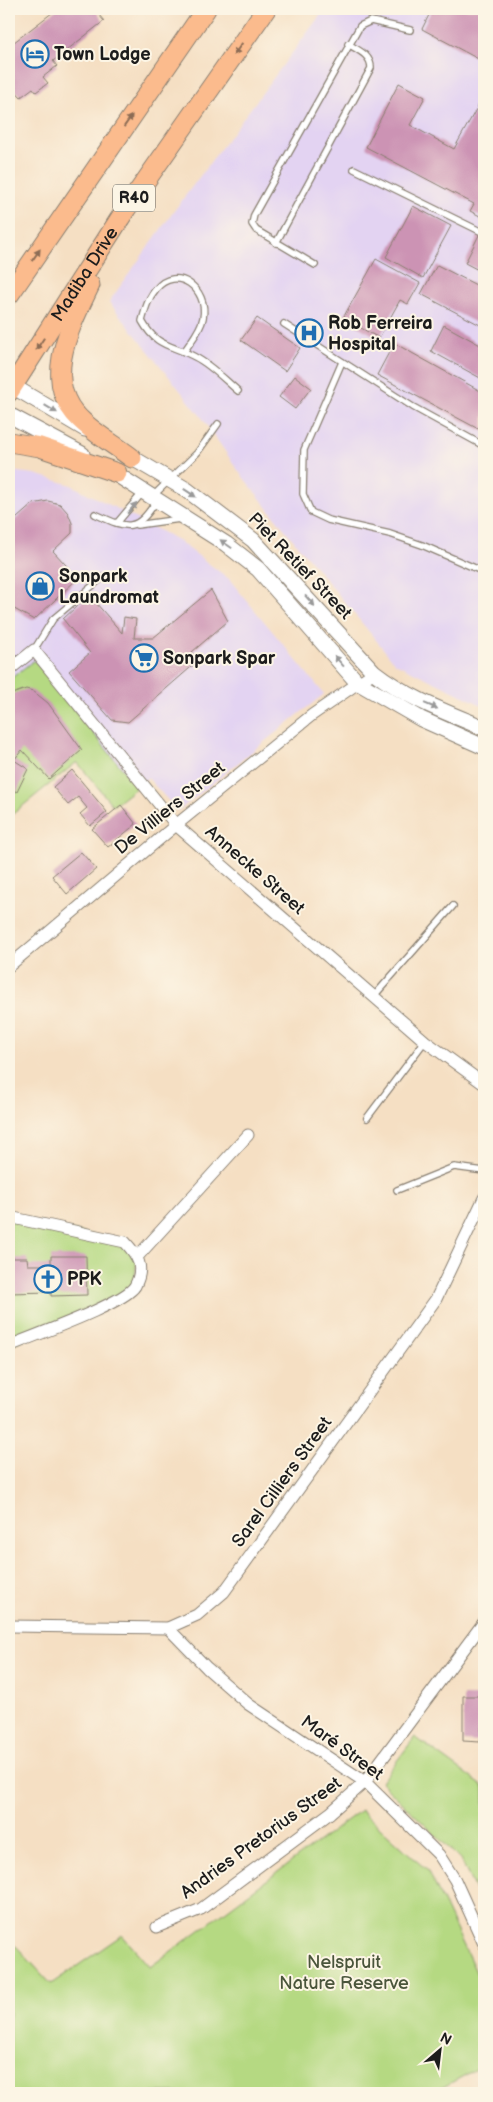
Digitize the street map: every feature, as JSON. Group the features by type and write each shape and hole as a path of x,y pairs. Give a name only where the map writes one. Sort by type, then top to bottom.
{"main road":[{"name":"R40","path":"9,293 206,9"},
{"name":"Madiba Drive","path":"10,388 126,210 266,9"},
{"path":"126,210 69,329 60,367 64,396 79,418 132,458"},
{"path":"9,442 40,447 117,473"}],"street":[{"name":"Piet Retief Street","path":"10,388 169,479 201,500 253,540 374,672 389,684 419,701 484,728"},
{"name":"Piet Retief Street","path":"9,415 117,473 226,544 258,569 357,682 421,719 484,747"},
{"path":"9,670 34,650"},
{"name":"Annecke Street","path":"34,650 176,825 425,1041 484,1084"},
{"name":"De Villiers Street","path":"9,966 176,825 357,682 374,672"},
{"path":"138,1256 248,1135"},
{"name":"Sarel Cilliers Street","path":"9,1626 168,1628 197,1615 224,1592 436,1299 484,1198"},
{"path":"9,1216 125,1242 138,1256 140,1272 134,1288 117,1301 9,1346"},
{"name":"Andries Pretorius Street","path":"157,1927 201,1909 330,1813 365,1782 484,1622"},
{"name":"Maré Street","path":"168,1628 207,1668 248,1704 365,1782 439,1855 455,1880 484,1944"}],"lane":[{"path":"315,265 256,230 252,224 254,215 348,44 360,26 371,21 410,30"},
{"path":"276,243 371,68 371,62 367,56 348,44"},
{"path":"354,169 484,233"},
{"path":"184,352 203,319 203,298 197,288 185,280 169,280 157,288 147,304 142,321 150,336 196,358 238,391"},
{"path":"284,324 413,407 484,446"},
{"path":"342,362 304,450 304,494 311,512 328,520 390,534 422,545 484,572"},
{"path":"117,523 152,495 197,453 218,424"},
{"path":"132,526 142,520 152,495"},
{"path":"95,514 117,523 132,526 187,518"},
{"path":"34,650 53,619 102,577"},
{"path":"374,996 453,906"},
{"path":"367,1118 425,1041"},
{"path":"397,1190 454,1167 484,1171"}],"shaded area":[{"name":"Rob Ferreira Hospital","path":"325,9 484,9 484,706 395,663 240,473 200,415 109,302 174,211"},
{"path":"9,471 35,474 71,485 176,539 229,579 324,694 178,811 148,778 113,806 77,762 9,817"}],"green space":[{"path":"34,660 137,787 113,806 77,762 9,817 9,680"},
{"path":"9,1217 125,1242 137,1257 134,1288 9,1346"},
{"path":"415,1737 484,1787 484,1909 461,1860 381,1782"},
{"name":"Nelspruit Nature Reserve","path":"361,1810 429,1872 484,1989 484,2065 432,2093 9,2093 9,1943 17,1947 51,1984 122,1935 150,1967"}],"building":[{"name":"Town Lodge","path":"57,9 94,9 104,21 53,61 57,66 43,77 48,83 36,92 33,88 21,97 11,86 9,88 9,46"},
{"path":"432,9 484,9 484,62 422,29"},
{"path":"399,83 425,97 410,125 454,149 484,95 484,218 470,211 474,204 366,147"},
{"path":"413,206 451,226 423,278 386,257"},
{"path":"479,235 484,238 484,273 465,263"},
{"path":"376,259 420,283 408,304 400,300 379,338 343,318"},
{"path":"437,265 484,289 484,327 421,294"},
{"path":"257,318 300,348 285,371 241,340"},
{"path":"444,325 484,347 484,380 431,351"},
{"path":"394,343 484,393 484,432 377,375"},
{"path":"295,376 311,388 295,409 279,397"},
{"path":"48,501 60,504 68,513 72,523 72,533 53,551 78,578 34,620 9,606 9,525 33,504"},
{"path":"211,590 228,621 192,652 198,661 128,722 112,720 69,671 90,653 63,619 89,595 122,633 124,617 136,619 134,638 153,638"},
{"path":"26,689 33,691 48,703 82,750 49,779 22,750 14,760 28,769 17,792 9,788 9,695"},
{"path":"72,770 107,812 90,826 80,814 87,808 78,797 68,805 53,787"},
{"path":"121,805 136,824 108,847 92,829"},
{"path":"81,852 96,869 67,894 52,876"},
{"name":"PPK","path":"51,1256 86,1256 87,1295 51,1296 51,1292 9,1293 9,1258 27,1258 28,1265 51,1265"},
{"path":"463,1696 484,1696 480,1742 463,1741"}],"place":[{"name":"Town Lodge","path":"35,54"},
{"name":"Rob Ferreira Hospital","path":"309,333"},
{"name":"Sonpark Laundromat","path":"40,586"},
{"name":"Sonpark Spar","path":"144,658"},
{"name":"PPK","path":"48,1279"}]}
